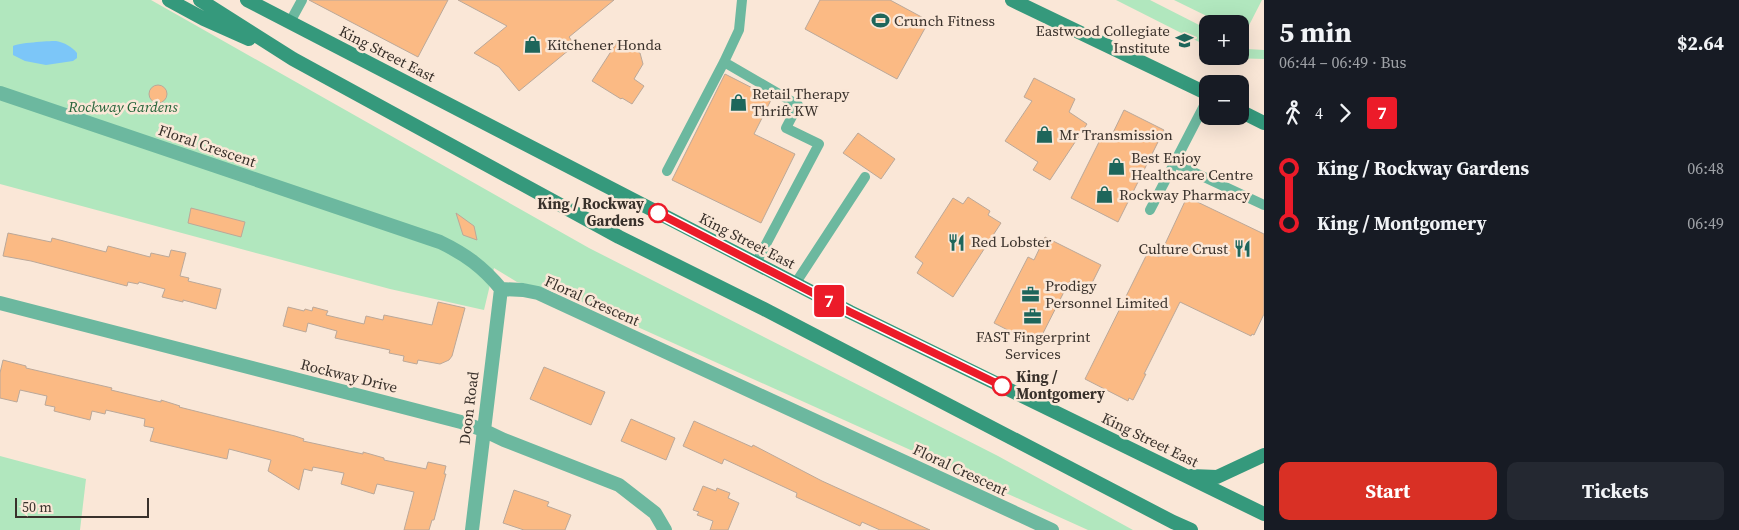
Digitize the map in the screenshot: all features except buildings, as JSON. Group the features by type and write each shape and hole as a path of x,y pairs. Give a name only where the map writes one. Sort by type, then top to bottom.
{"main road":[{"path":"169,0 204,19 293,59"},
{"path":"200,0 293,59 619,237 772,314 1176,526 1191,530"},
{"name":"King Street East","path":"247,0 795,284 1264,514"},
{"path":"1012,0 1199,92"},
{"path":"1249,116 1264,123"},
{"path":"1185,476 1217,477 1264,455"}],"street":[{"name":"Floral Crescent","path":"0,93 440,242 462,252 489,274 501,289 538,293 1052,530"},
{"name":"Doon Road","path":"472,530 501,289"},
{"name":"Rockway Drive","path":"0,303 461,422 619,485 655,512 666,530"}],"lane":[{"path":"290,22 302,0"},
{"path":"667,171 739,30 742,0"},
{"path":"724,62 798,105 786,128 819,144 756,264"},
{"path":"1150,210 1199,114"},
{"path":"1174,163 1264,205"},
{"path":"795,284 865,177"}],"green space":[{"name":"Rockway Gardens","path":"0,0 151,0 589,248 998,456 1133,530 1088,530 560,292 517,282 494,268 484,310 390,289 0,184"},
{"path":"1116,0 1150,0 1199,25 1199,42"},
{"path":"1174,0 1262,0 1249,25 1249,15 1205,15"},
{"path":"1249,49 1264,50 1264,59 1249,59"},
{"path":"0,456 86,479 80,530 0,530"}],"water":[{"path":"56,41 72,48 77,53 77,58 73,61 46,65 25,61 13,55 13,46 16,45"}],"bus line":[{"name":"7","path":"658,213 850,312 1002,386"}],"place":[{"name":"Crunch Fitness","path":"880,21"},
{"name":"Eastwood Collegiate Institute","path":"1184,40"},
{"name":"Kitchener Honda","path":"533,45"},
{"name":"Retail Therapy Thrift KW","path":"738,103"},
{"name":"Mr Transmission","path":"1045,135"},
{"name":"Best Enjoy Healthcare Centre","path":"1117,167"},
{"name":"Rockway Pharmacy","path":"1105,195"},
{"name":"King / Rockway Gardens","path":"658,213"},
{"name":"Red Lobster","path":"957,242"},
{"name":"Culture Crust","path":"1242,249"},
{"name":"Prodigy Personnel Limited","path":"1031,295"},
{"name":"FAST Fingerprint Services","path":"1033,316"},
{"name":"King / Montgomery","path":"1002,386"}]}
